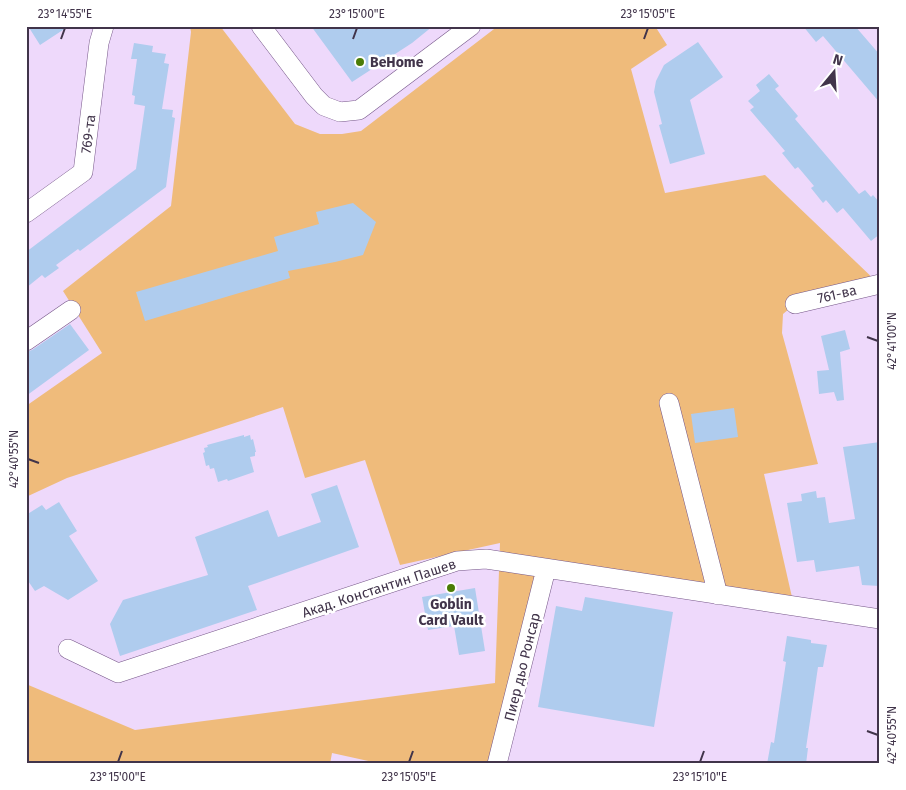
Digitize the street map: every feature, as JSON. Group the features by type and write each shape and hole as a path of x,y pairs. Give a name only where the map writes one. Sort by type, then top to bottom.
{"street":[{"name":"769-та","path":"26,213 84,172 99,43 104,26"},
{"path":"261,26 314,96 324,106 340,112 359,110 471,26"},
{"name":"761-ва","path":"795,304 880,284"},
{"path":"26,341 71,310"},
{"path":"669,403 718,595"},
{"name":"Акад. Константин Пашев","path":"68,649 118,672 457,560 486,559 880,619"},
{"name":"Пиер дьо Ронсар","path":"497,764 546,569"}],"shaded area":[{"path":"190,26 220,26 295,124 320,134 342,134 361,131 498,26 655,26 667,45 631,69 665,193 765,175 879,284 795,304 783,314 782,333 818,464 764,474 794,606 546,569 497,764 382,764 332,753 330,764 26,764 26,684 135,730 495,683 500,543 400,565 365,460 305,478 283,407 67,478 26,497 26,406 102,353 63,291 171,206 191,32"}],"building":[{"path":"28,26 69,26 40,45"},
{"name":"BeHome","path":"311,26 433,26 412,43 352,82"},
{"path":"803,26 855,26 880,55 880,103 823,36 816,42"},
{"path":"698,42 723,77 690,100 705,154 670,164 659,125 662,124 654,92 656,81 664,65"},
{"path":"134,43 153,46 152,52 166,54 164,63 169,64 162,109 173,110 172,117 175,118 166,187 80,251 78,249 56,265 59,268 45,278 42,275 26,288 26,252 136,169 145,106 134,104 135,96 132,95 137,59 131,59"},
{"path":"769,74 779,86 775,89 798,116 795,119 859,194 865,190 880,203 880,234 871,241 843,208 837,213 826,200 823,203 811,188 814,186 798,167 795,169 782,153 785,151 750,110 754,107 748,101 760,91 756,85"},
{"path":"353,203 376,222 363,255 288,271 290,278 145,321 136,292 278,251 274,237 319,224 316,212"},
{"path":"70,324 89,350 26,396 26,352 32,350"},
{"path":"845,330 850,349 840,352 844,400 837,401 834,392 819,394 817,371 829,370 821,336"},
{"path":"734,408 738,437 695,443 691,414"},
{"path":"244,435 244,437 250,435 251,440 253,439 256,452 255,456 250,457 254,472 228,481 227,479 218,482 214,468 210,469 209,465 206,466 203,453 205,452 204,448 208,447 207,445"},
{"path":"880,442 880,586 862,585 859,566 816,572 814,560 797,562 787,503 802,501 801,494 816,491 817,498 825,497 829,523 855,519 843,447"},
{"path":"337,485 359,547 248,586 257,610 120,656 110,624 123,600 208,575 195,537 268,510 278,537 321,522 311,494"},
{"path":"59,502 77,531 69,536 98,581 68,600 44,586 35,591 26,578 26,515 42,505 46,510"},
{"path":"475,588 485,651 459,655 454,626 428,630 422,597"},
{"path":"585,597 673,612 654,727 538,707 556,606 582,611"},
{"path":"787,636 811,640 811,643 827,645 823,667 818,667 806,748 808,748 806,764 767,764 771,742 774,743 786,662 783,661"}],"place":[{"name":"BeHome","path":"360,62"},
{"name":"Goblin Card Vault","path":"451,588"}]}
